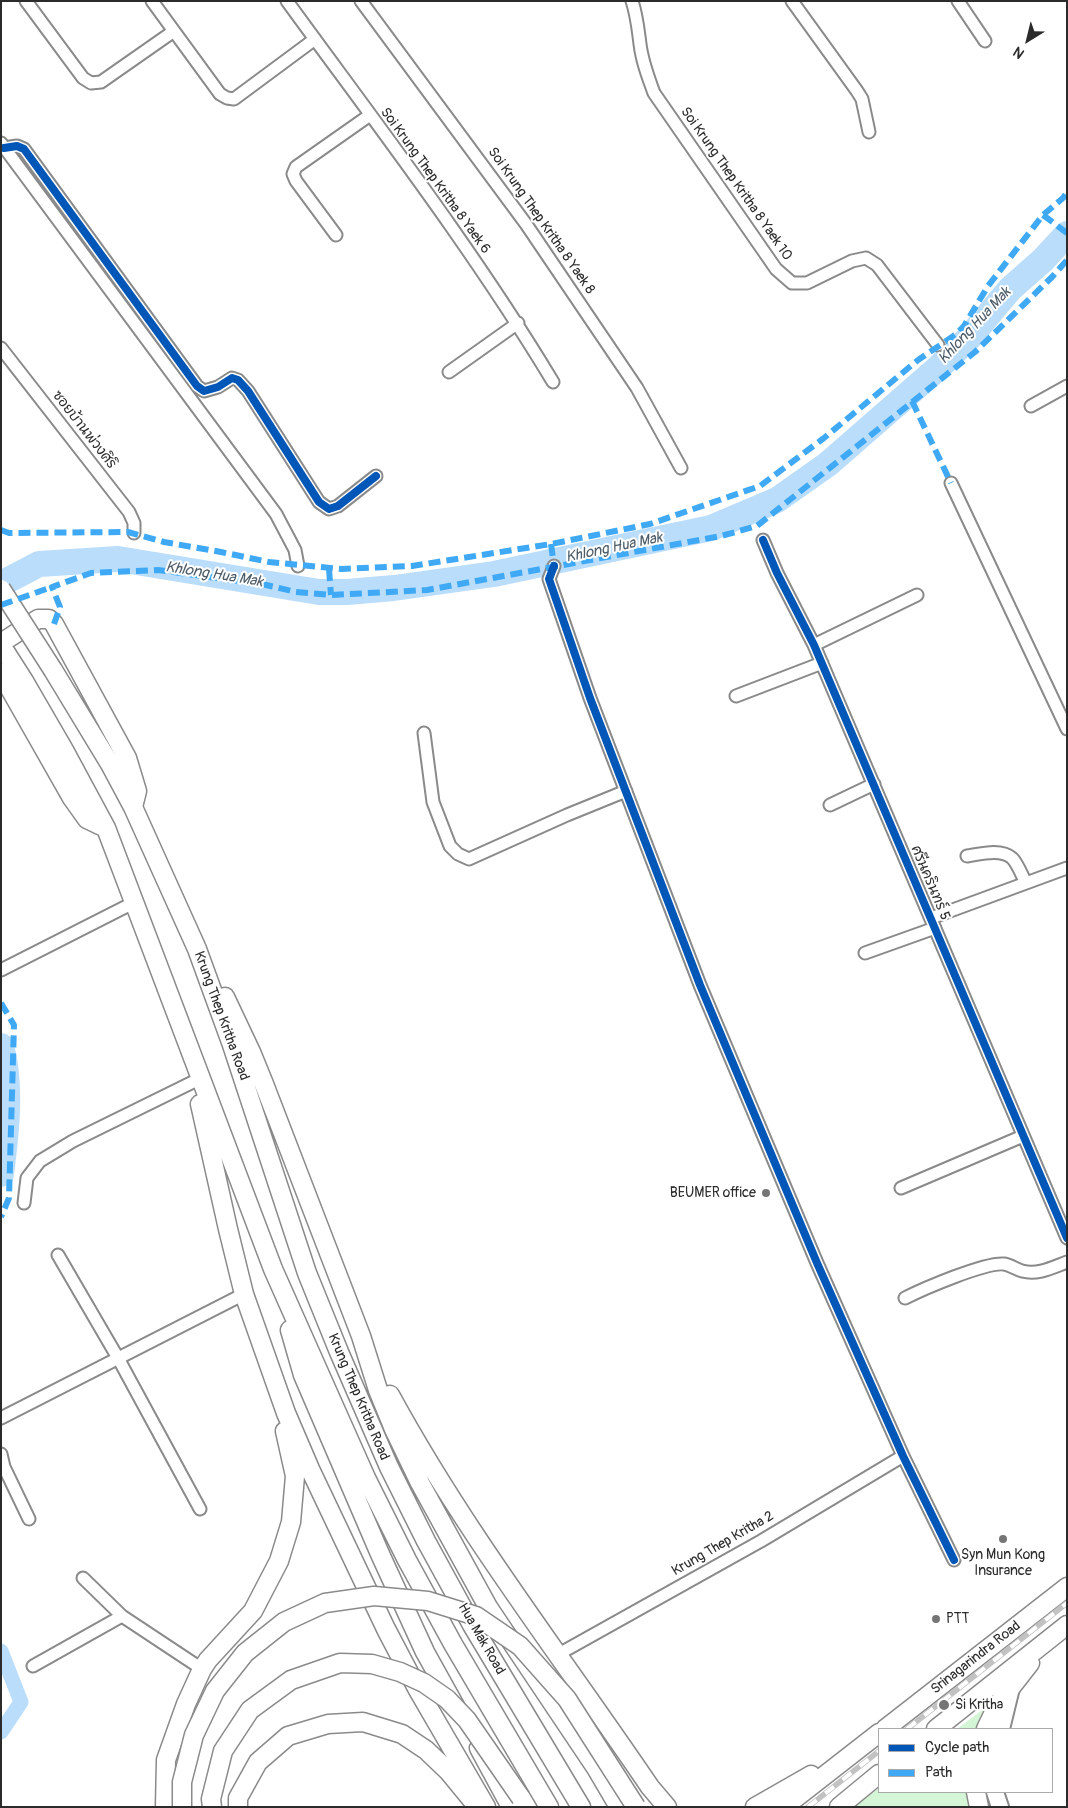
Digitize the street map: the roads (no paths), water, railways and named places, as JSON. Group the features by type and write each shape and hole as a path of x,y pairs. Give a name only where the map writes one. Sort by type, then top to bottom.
{"main road":[{"name":"Krung Thep Kritha Road","path":"1,589 110,764 133,807 197,949 232,1046 307,1273 338,1352 389,1467"},
{"path":"1,644 38,619 49,619 54,624 127,758 137,791 133,807"},
{"name":"Krung Thep Kritha Road","path":"1,644 86,788 106,828 273,1269 366,1478"},
{"path":"1,673 72,798 87,819 106,828"},
{"path":"197,949 228,1003 251,1052 361,1336 378,1390 394,1429 453,1545 488,1607 596,1768 619,1807"},
{"path":"188,1047 244,1294 286,1413 310,1469 359,1572 418,1690 486,1807"},
{"path":"273,1269 303,1375 380,1554 425,1652 511,1807"},
{"path":"361,1336 391,1396 423,1453 496,1567 650,1786 667,1807"},
{"path":"165,1807 166,1760 186,1704 208,1660 253,1611 279,1561 291,1522 295,1476 287,1437 263,1349"},
{"name":"Hua Mak Road","path":"389,1467 426,1541 472,1625 581,1807"},
{"name":"Hua Mak Road","path":"366,1478 407,1560 453,1644 549,1807"},
{"name":"Srinagarindra Road","path":"886,1728 1067,1587"},
{"path":"182,1807 182,1782 194,1735 215,1691 245,1652 284,1622 325,1603 374,1596 428,1601 476,1616 520,1646 567,1699 636,1807"},
{"path":"937,1728 1067,1626"},
{"path":"986,1728 998,1704 1047,1641"},
{"path":"212,1807 211,1799 223,1751 250,1710 290,1680 340,1663 372,1664 400,1672 424,1683 447,1699 467,1720 526,1807"},
{"path":"1001,1728 1011,1688"},
{"path":"238,1807 238,1798 258,1762 288,1736 328,1724 363,1722 402,1734 426,1750 449,1772 476,1807"},
{"path":"784,1807 878,1734"},
{"path":"755,1807 856,1751"},
{"path":"839,1807 878,1775"},
{"path":"976,1793 979,1807"},
{"path":"995,1793 1000,1807"}],"street":[{"path":"26,1 83,78 91,83 100,82 174,31"},
{"path":"152,1 220,94 227,98 234,99 315,39"},
{"name":"Soi Krung Thep Kritha 8 Yaek 6","path":"287,1 403,157 518,323 553,382"},
{"name":"Soi Krung Thep Kritha 8 Yaek 8","path":"361,1 526,224 637,388 682,468"},
{"name":"Soi Krung Thep Kritha 8 Yaek 10","path":"632,1 637,15 640,45 647,76 654,93 776,269 792,283 807,283 852,261 866,258 876,264 938,345"},
{"path":"792,1 862,99 869,132"},
{"path":"958,1 985,41"},
{"path":"336,235 296,181 293,174 296,167 370,115"},
{"path":"3,146 17,146 24,149 197,386 204,391 218,387 232,378 238,380 248,391 319,502 329,509 338,506 376,476"},
{"path":"3,146 276,514 295,550 298,566"},
{"path":"449,372 518,323"},
{"name":"ซอยบ้านพ่วงศิริ","path":"1,348 129,512 134,524 134,534"},
{"path":"1031,406 1067,386"},
{"path":"951,483 1067,729"},
{"name":"ศรีนครินทร์ 5","path":"763,540 777,573 814,644 1067,1238"},
{"path":"554,566 548,579 590,698 700,985 817,1263 903,1456 954,1560"},
{"path":"814,644 917,595"},
{"path":"736,696 822,663"},
{"path":"424,733 433,802 450,846 458,854 469,859 626,791"},
{"path":"830,805 874,784"},
{"path":"967,856 1003,853 1012,858 1026,883"},
{"path":"865,954 1026,883 1067,868"},
{"path":"1,970 134,903"},
{"path":"24,1203 27,1178 40,1161 73,1141 195,1081"},
{"path":"901,1188 1023,1136"},
{"path":"58,1255 118,1358 200,1509"},
{"path":"905,1298 986,1266 1004,1264 1021,1271 1036,1273 1067,1262"},
{"path":"1,1418 244,1294"},
{"path":"1,1454 4,1467 29,1519"},
{"name":"Krung Thep Kritha 2","path":"557,1655 761,1541 903,1456"},
{"path":"83,1578 122,1616 202,1669"},
{"path":"33,1666 122,1616"}],"waterway":[{"name":"Khlong Hua Mak","path":"1,584 39,564 118,559 319,592 347,592 394,588 494,574 711,528 777,500 828,464 938,368 969,338 1010,289 1043,260 1067,234"},
{"name":"Khlong Hua Mak","path":"1,1046 7,1093 6,1127 1,1174"},
{"path":"1,1651 21,1702 1,1732"}],"railway":[{"path":"908,1728 1067,1603"},
{"path":"808,1807 878,1752"}],"place":[{"name":"BEUMER office","path":"766,1193"},
{"name":"Syn Mun Kong Insurance","path":"1003,1539"},
{"name":"PTT","path":"936,1619"},
{"name":"Si Kritha","path":"944,1705"}]}
